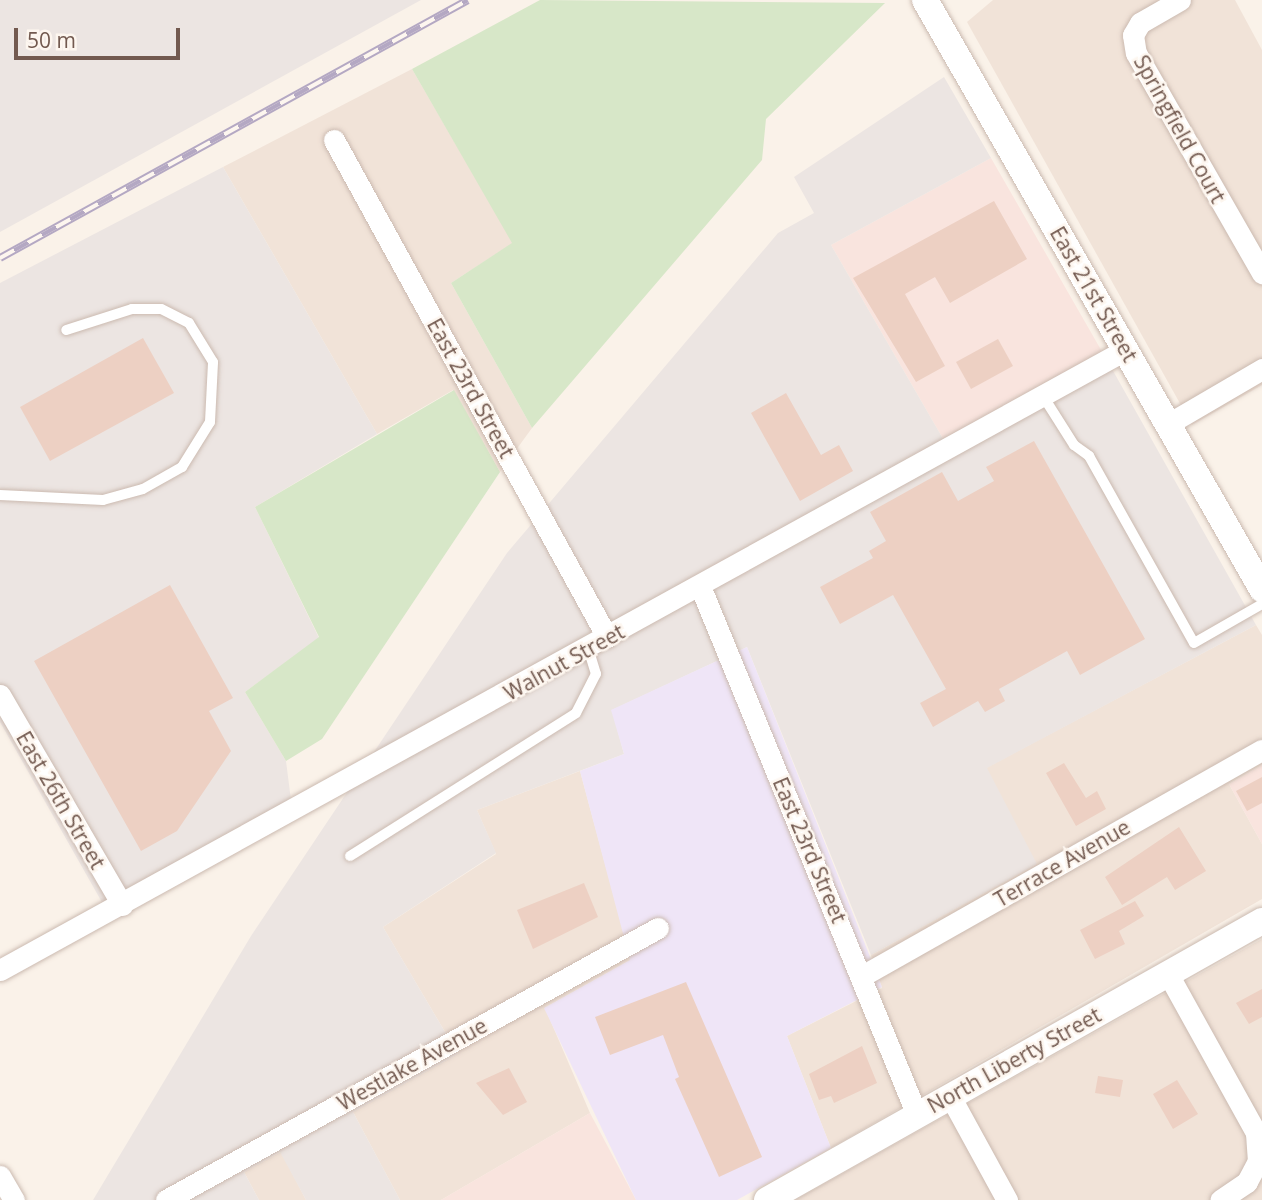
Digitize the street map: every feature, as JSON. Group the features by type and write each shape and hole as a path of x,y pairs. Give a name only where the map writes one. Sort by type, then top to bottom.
{"street":[{"name":"East 21st Street","path":"925,0 1262,589"},
{"name":"Springfield Court","path":"1180,0 1140,23 1133,35 1136,53 1262,273"},
{"name":"East 23rd Street","path":"334,139 607,637"},
{"name":"Walnut Street","path":"0,970 1125,350"},
{"path":"1168,424 1262,369"},
{"name":"East 23rd Street","path":"700,586 917,1115"},
{"name":"East 26th Street","path":"0,695 122,905"},
{"name":"Terrace Avenue","path":"862,976 1262,750"},
{"name":"North Liberty Street","path":"767,1200 1262,921"},
{"name":"Westlake Avenue","path":"166,1200 658,928"},
{"path":"1168,974 1256,1133 1258,1161 1247,1182 1220,1200"},
{"path":"950,1096 1007,1200"},
{"path":"0,1176 14,1200"}],"lane":[{"path":"0,495 103,500 143,489 183,467 211,422 213,362 189,323 161,309 132,309 66,330"},
{"path":"1043,396 1074,445 1089,456 1194,643 1262,604"},
{"path":"350,856 576,713 596,674 588,648"}],"shaded area":[{"path":"0,0 421,0 0,232"},
{"path":"993,0 1235,0 1262,50 1262,385 1192,425 967,22"},
{"path":"412,69 513,243 451,283 532,428 500,472 453,390 377,434 223,167"},
{"path":"944,77 991,158 831,245 953,456 1112,369 1256,625 987,768 1037,864 871,955 747,647 612,710 624,754 477,810 496,853 383,927 458,1054 353,1112 400,1200 306,1200 280,1152 244,1172 259,1200 93,1200 251,936 507,553 778,233 814,213 794,177"},
{"path":"991,158 1112,369 953,456 831,245"},
{"path":"223,167 377,434 255,507 319,638 245,692 286,761 293,816 112,920 0,722 0,283"},
{"path":"1256,625 1262,635 1262,765 1229,784 1262,844 1262,899 831,1148 787,1036 882,988 871,955 1036,864 986,768"},
{"path":"747,647 882,987 787,1036 831,1148 737,1200 636,1200 544,1008 630,960 580,771 624,754 611,710"},
{"path":"1262,765 1262,844 1229,784"},
{"path":"580,771 631,960 545,1008 590,1113 441,1200 400,1200 353,1112 458,1054 383,927 496,854 477,810"},
{"path":"1262,939 1262,1200 795,1200"},
{"path":"590,1113 636,1200 441,1200"},
{"path":"281,1152 306,1200 259,1200 244,1172"}],"green space":[{"path":"540,0 885,3 766,119 762,160 532,428 451,283 512,243 412,69"},
{"path":"454,390 500,472 322,739 286,761 245,692 319,637 255,507"}],"building":[{"path":"994,201 1027,259 950,303 935,277 905,294 945,366 916,382 853,278"},
{"path":"143,338 174,393 50,461 20,407"},
{"path":"998,339 1013,366 971,389 956,362"},
{"path":"786,393 821,455 839,445 853,471 800,501 751,413"},
{"path":"1034,441 1145,639 1080,675 1067,651 999,689 1005,701 985,712 978,701 933,727 920,703 946,689 893,595 840,624 820,587 873,558 869,551 886,541 870,512 942,472 958,501 994,481 986,467"},
{"path":"170,585 233,698 209,711 231,751 177,831 141,851 34,661"},
{"path":"1064,763 1086,798 1097,791 1106,809 1076,826 1046,773"},
{"path":"1262,777 1262,803 1247,811 1236,791"},
{"path":"1179,827 1206,871 1175,890 1167,877 1122,905 1105,877"},
{"path":"584,883 598,917 533,949 517,910"},
{"path":"1135,901 1144,916 1119,931 1125,944 1095,959 1080,930"},
{"path":"686,982 762,1157 719,1177 675,1079 679,1077 663,1035 610,1055 595,1017"},
{"path":"1262,989 1262,1017 1249,1024 1236,1003"},
{"path":"862,1046 877,1083 834,1103 831,1096 819,1100 809,1074"},
{"path":"509,1068 527,1102 503,1115 476,1083"},
{"path":"1098,1076 1123,1080 1120,1097 1095,1093"},
{"path":"1177,1080 1198,1114 1173,1129 1153,1094"}],"railway":[{"path":"0,258 468,0"}]}
